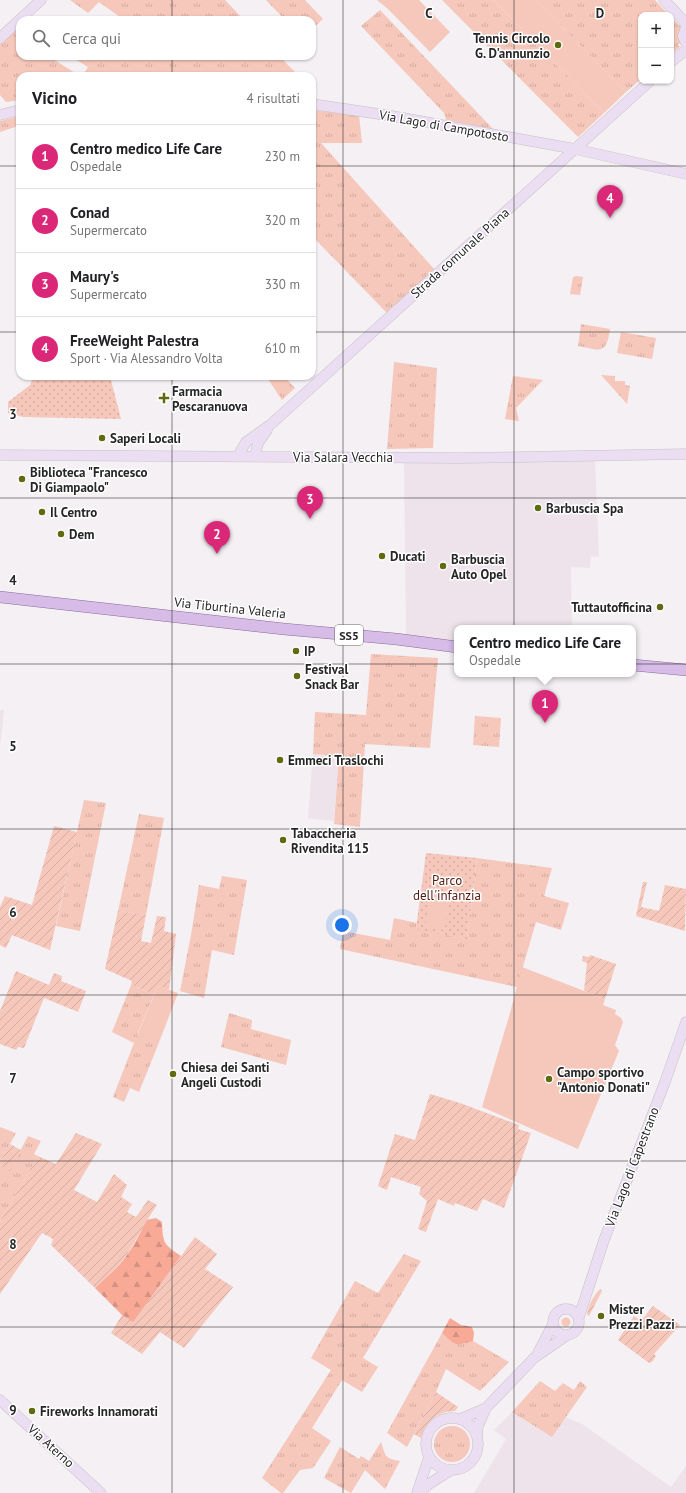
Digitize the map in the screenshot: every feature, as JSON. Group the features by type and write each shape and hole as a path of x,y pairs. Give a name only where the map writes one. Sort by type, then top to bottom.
{"main road":[{"name":"Via Tiburtina Valeria","path":"0,596 284,629 396,639 454,647"},
{"path":"636,665 686,670"}],"street":[{"path":"24,16 41,0"},
{"path":"664,0 682,18 686,26 683,36 685,46 674,59"},
{"path":"0,38 16,23"},
{"name":"Strada comunale Piana","path":"238,456 246,442 270,425 647,84"},
{"name":"Via Lago di Campotosto","path":"316,105 392,116 575,149 686,174"},
{"path":"0,115 16,111"},
{"name":"Strada comunale Piana","path":"255,456 258,443 270,425"},
{"name":"Via Salara Vecchia","path":"0,455 461,458 686,454"},
{"name":"Via Lago di Capestrano","path":"579,1317 607,1233 665,1082 686,1022"},
{"name":"Via Lago di Capestrano","path":"569,1309 587,1290"},
{"path":"477,1437 473,1429 460,1419 444,1419 436,1423 430,1429 427,1436 426,1444 429,1457 435,1464 442,1468 451,1470 460,1469 472,1461 478,1449 478,1426 486,1408 534,1358 577,1330 580,1323 579,1317 573,1310 560,1310 556,1313 553,1324 534,1358"},
{"path":"553,1324 556,1331 566,1336"},
{"name":"Via Aterno","path":"0,1400 101,1493"},
{"path":"460,1419 486,1408"},
{"path":"418,1493 429,1457"},
{"path":"418,1493 439,1476 451,1470"}],"shaded area":[{"path":"595,460 599,557 591,556 590,568 571,567 572,625 454,625 454,645 406,638 404,462"},
{"path":"0,710 4,710 0,747"},
{"path":"313,754 339,756 334,821 308,818"},
{"path":"512,1412 552,1437 565,1417 582,1424 671,1487 686,1466 686,1493 474,1493 506,1439 494,1430"}],"green space":[{"path":"70,0 225,0 240,16 118,16 99,2 88,13"},
{"path":"266,0 305,0 323,19 316,25 316,16 281,16"},
{"path":"377,0 419,0 450,32 430,52 388,9"},
{"path":"442,0 493,0 604,113 578,137"},
{"name":"Tennis Circolo G. D'annunzio","path":"493,0 535,0 626,92 604,113"},
{"path":"535,0 655,0 666,12 638,12 638,82 626,92"},
{"path":"380,10 494,130 446,120 444,113 361,26"},
{"path":"674,20 682,28 681,42 678,45 680,47 674,52"},
{"path":"16,30 16,60 54,60 74,72 16,72 16,101 6,102 0,95 0,44"},
{"path":"77,60 283,60 295,72 85,72 88,67"},
{"path":"316,110 359,115 362,143 321,143 435,270 387,313 316,240"},
{"path":"16,117 16,127 0,132 0,121"},
{"path":"573,277 583,277 580,295 570,294"},
{"path":"581,324 610,329 604,347 597,349 578,346"},
{"path":"621,332 656,338 652,359 617,353"},
{"path":"394,362 437,368 433,448 387,449"},
{"path":"601,375 615,376 615,381 625,381 625,385 630,386 627,404"},
{"path":"513,376 543,380 516,408 519,421 505,419"},
{"path":"32,380 111,380 121,419 23,417 8,413 8,402 30,385"},
{"path":"269,380 288,380 295,388 282,400"},
{"path":"371,654 438,658 430,748 365,744 360,827 334,824 339,756 313,754 315,712 366,715"},
{"path":"475,716 501,718 499,747 473,745"},
{"path":"84,800 106,803 80,931 56,926"},
{"path":"139,814 164,818 146,915 118,911"},
{"path":"54,826 77,832 50,950 12,935 6,948 0,945 0,907 5,896 32,905"},
{"name":"Parco dell'infanzia","path":"426,853 477,858 467,939 416,929"},
{"path":"477,858 552,868 544,896 569,903 561,930 536,922 517,987 340,949 343,931 390,940 394,918 417,923 416,928 467,939"},
{"path":"222,876 247,880 234,955 212,950 204,998 180,991 199,885 219,889"},
{"path":"643,882 647,882 641,907 659,911 665,885 686,889 685,931 636,916"},
{"path":"429,895 449,898 445,930 425,928"},
{"path":"118,911 146,915 141,941 151,943 157,916 166,917 164,931 176,934 169,990 158,986 154,995 131,985 132,981 105,969"},
{"path":"590,955 616,964 605,999 584,991 587,963 582,961 583,956 589,957"},
{"name":"Campo sportivo \"Antonio Donati\"","path":"522,967 605,999 603,1005 616,1010 615,1014 621,1018 623,1022 615,1045 619,1051 578,1149 482,1107"},
{"path":"16,971 49,985 54,973 62,976 61,981 86,991 78,1012 44,998 24,1048 18,1047 16,1050 0,1044 0,1011"},
{"path":"131,985 154,995 137,1035 158,1045 139,1092 130,1088 124,1102 113,1097 134,1043 112,1032"},
{"path":"158,986 178,993 158,1045 137,1036"},
{"path":"229,1013 252,1020 251,1029 291,1040 286,1065 221,1047"},
{"path":"430,1094 460,1103 519,1125 518,1129 531,1133 504,1208 483,1199 477,1211 455,1203 454,1206 438,1199 426,1232 418,1229 427,1201 419,1194 421,1187 391,1177 387,1190 378,1186 395,1134 415,1140"},
{"path":"0,1127 16,1133 0,1162"},
{"path":"76,1133 102,1144 74,1190 97,1202 114,1174 127,1185 121,1197 132,1204 127,1212 136,1217 148,1200 157,1205 122,1261 95,1288 51,1245 53,1239 42,1233 0,1294 0,1221 38,1156 56,1164"},
{"path":"28,1136 41,1141 34,1154 38,1156 0,1221 0,1165 10,1170"},
{"path":"10,1144 21,1150 10,1171 0,1165 0,1162"},
{"path":"156,1218 162,1222 164,1239 167,1246 181,1256 133,1323 122,1315 95,1288 124,1259 135,1243 146,1220"},
{"path":"195,1237 217,1254 205,1269 233,1287 184,1348 160,1332 142,1354 111,1333 122,1315 133,1322"},
{"path":"404,1254 421,1261 363,1358 378,1367 362,1392 342,1380 312,1428 331,1441 313,1468 300,1470 283,1493 281,1493 262,1478 331,1370 311,1358 355,1281 378,1293"},
{"path":"601,1289 602,1291 589,1316 587,1314 590,1304"},
{"path":"653,1306 680,1325 654,1354 656,1356 652,1362 649,1363 618,1340 634,1316 641,1321"},
{"path":"566,1317 571,1322 566,1327 561,1322"},
{"path":"450,1318 461,1325 472,1327 474,1333 473,1341 463,1344 456,1344 442,1333"},
{"path":"442,1333 454,1343 473,1341 509,1362 480,1391 446,1369 436,1392 407,1447 387,1433"},
{"path":"540,1381 555,1391 563,1383 574,1390 580,1381 587,1387 552,1437 512,1412"},
{"path":"436,1392 458,1407 455,1411 443,1413 433,1418 423,1432 421,1438 414,1434"},
{"path":"452,1426 465,1431 470,1444 465,1457 452,1462 439,1457 434,1444 439,1431"},
{"path":"381,1442 388,1458 400,1461 385,1489 365,1470 351,1493 324,1478 340,1447 359,1459 361,1456 369,1461"}],"place":[{"name":"Tennis Circolo G. D'annunzio","path":"558,45"},
{"name":"FreeWeight Palestra","path":"610,218"},
{"name":"Farmacia Pescaranuova","path":"164,398"},
{"name":"Saperi Locali","path":"102,438"},
{"name":"Biblioteca \"Francesco Di Giampaolo\"","path":"22,479"},
{"name":"Barbuscia Spa","path":"538,508"},
{"name":"Il Centro","path":"42,512"},
{"name":"Maury's","path":"310,519"},
{"name":"Dem","path":"61,534"},
{"name":"Conad","path":"217,554"},
{"name":"Ducati","path":"382,556"},
{"name":"Barbuscia Auto Opel","path":"443,566"},
{"name":"Tuttautofficina","path":"660,607"},
{"name":"IP","path":"296,651"},
{"name":"Festival Snack Bar","path":"297,676"},
{"name":"Centro medico Life Care","path":"545,723"},
{"name":"Emmeci Traslochi","path":"280,760"},
{"name":"Tabaccheria Rivendita 115","path":"283,840"},
{"name":"Chiesa dei Santi Angeli Custodi","path":"173,1074"},
{"name":"Campo sportivo \"Antonio Donati\"","path":"549,1079"},
{"name":"Mister Prezzi Pazzi","path":"601,1316"},
{"name":"Fireworks Innamorati","path":"32,1411"}]}
